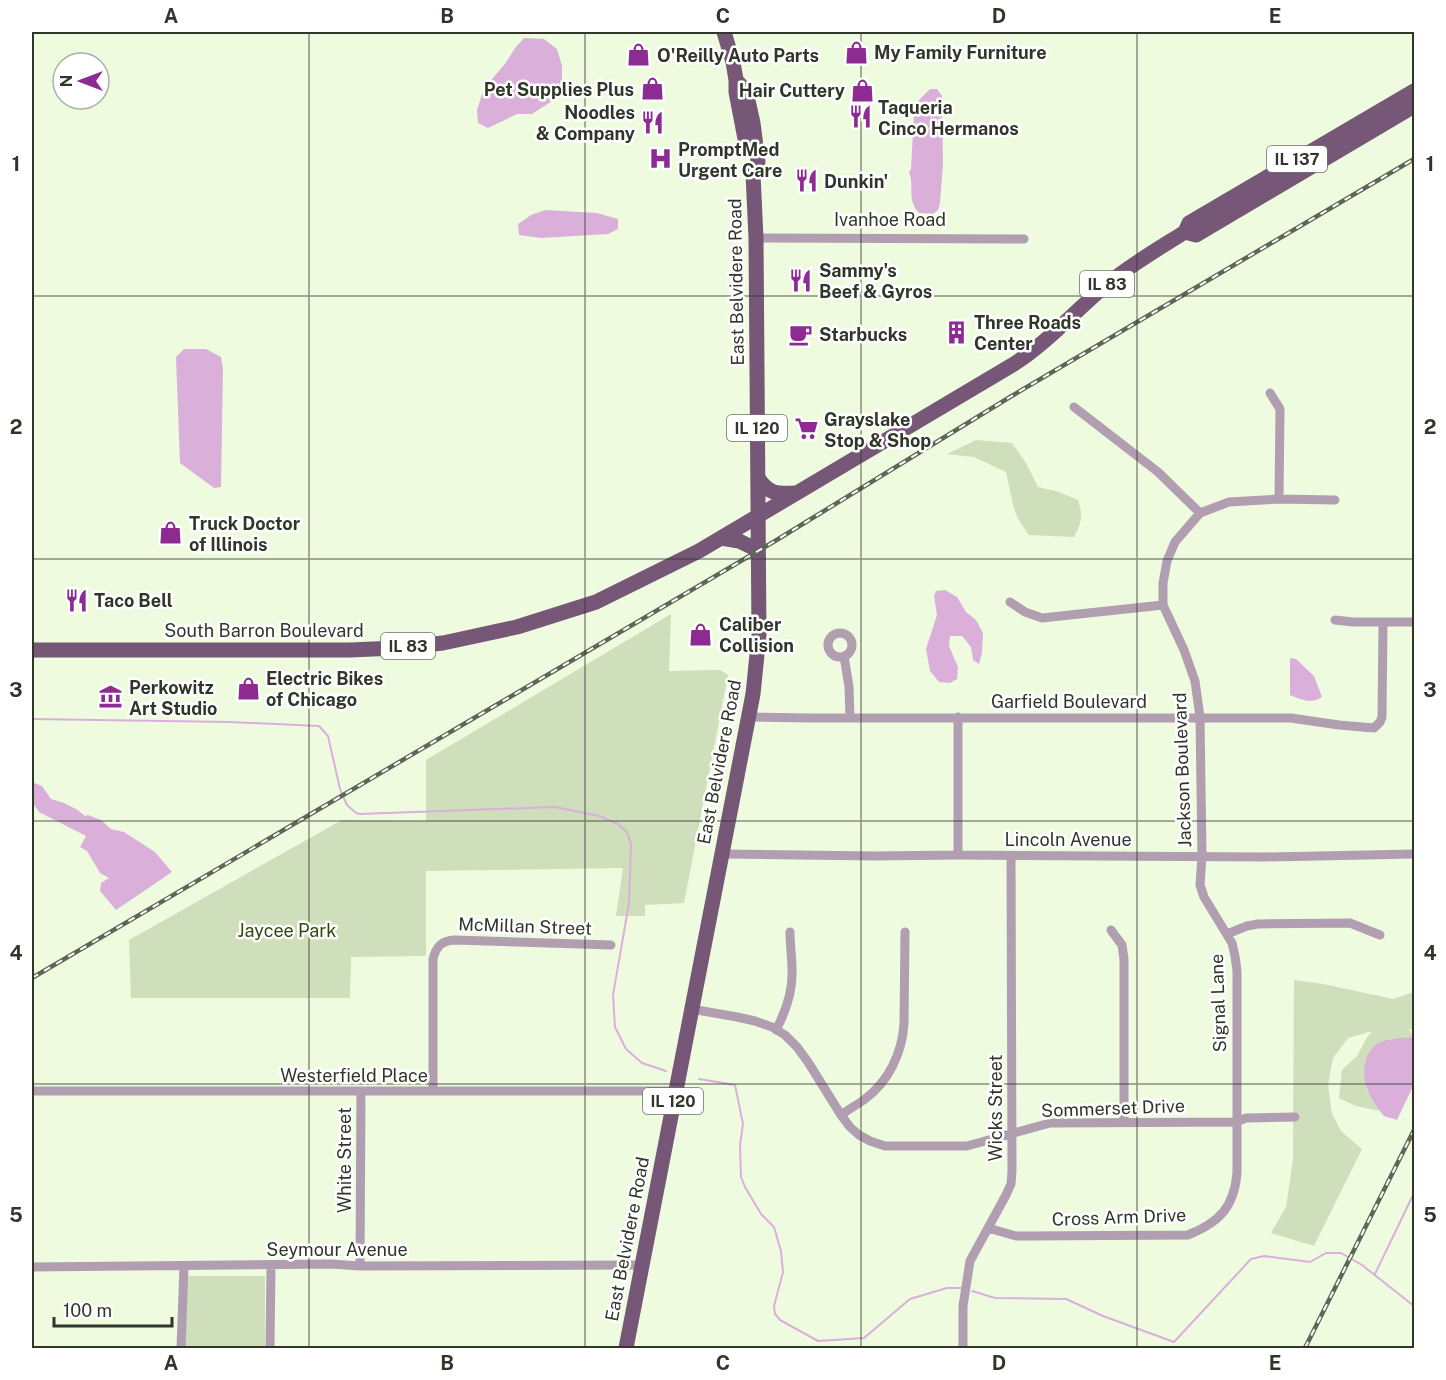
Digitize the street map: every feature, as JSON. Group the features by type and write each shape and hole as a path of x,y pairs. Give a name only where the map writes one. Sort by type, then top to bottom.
{"main road":[{"name":"East Belvidere Road","path":"626,1348 749,717 759,635 756,238 753,174 749,166 733,62 724,32"},
{"name":"IL 137","path":"1185,232 1189,223 1414,91"},
{"path":"1185,232 1196,235 1414,106"},
{"name":"IL 83","path":"758,516 1024,357 1048,339 1119,275 1185,232"},
{"path":"758,478 770,491 798,493"},
{"name":"South Barron Boulevard","path":"32,650 350,650 443,643 517,627 596,602 699,551 758,516"},
{"path":"721,538 739,541 758,550"}],"street":[{"name":"Ivanhoe Road","path":"756,238 1024,239"},
{"path":"1270,393 1280,409 1279,499"},
{"path":"1074,407 1158,472 1200,513"},
{"name":"Jackson Boulevard","path":"1202,856 1200,717 1195,681 1184,650 1163,605 1163,583 1167,561 1175,543 1200,513 1229,502 1279,499 1335,500"},
{"path":"1010,602 1025,612 1042,618 1163,605"},
{"path":"1335,620 1414,622"},
{"name":"Garfield Boulevard","path":"749,717 1291,718 1374,728 1382,717 1383,622"},
{"path":"844,656 849,687 850,718"},
{"path":"958,717 958,855"},
{"name":"Lincoln Avenue","path":"722,854 1264,857 1414,854"},
{"name":"Wicks Street","path":"963,1348 963,1306 970,1261 1011,1184 1011,856"},
{"name":"Signal Lane","path":"1202,856 1200,885 1204,897 1232,943 1237,971 1236,1122"},
{"path":"1227,934 1258,924 1350,923 1380,935"},
{"path":"1111,930 1122,945 1124,959 1124,1122"},
{"path":"776,1030 784,1016 792,986 790,932"},
{"path":"841,1115 878,1087 898,1053 903,1039 905,932"},
{"name":"McMillan Street","path":"433,1091 433,959 439,944 446,940 454,940 611,945"},
{"name":"Sommerset Drive","path":"692,1009 755,1021 785,1035 808,1062 850,1127 870,1141 885,1146 967,1146 1050,1123 1236,1122 1246,1118 1295,1117"},
{"name":"Westerfield Place","path":"32,1091 676,1091"},
{"name":"White Street","path":"360,1091 360,1266"},
{"name":"Cross Arm Drive","path":"988,1228 1016,1236 1175,1235 1188,1234 1202,1229 1220,1217 1227,1208 1236,1186 1236,1122"},
{"name":"Seymour Avenue","path":"32,1267 331,1264 360,1266 642,1265"},
{"path":"270,1348 271,1265"},
{"path":"181,1348 184,1266"}],"green space":[{"path":"976,440 1012,443 1026,463 1038,487 1078,500 1081,519 1074,537 1029,535 1018,519 1006,472 974,457 947,454"},
{"name":"Jaycee Park","path":"671,614 669,671 720,670 728,675 684,903 645,905 645,916 616,916 623,868 426,871 426,956 351,957 350,998 131,998 129,940 342,820 426,821 426,760"},
{"path":"1294,980 1393,999 1414,992 1414,1029 1409,1029 1413,1037 1390,1040 1377,1045 1366,1089 1379,1111 1356,1106 1339,1098 1342,1070 1357,1056 1372,1031 1348,1038 1333,1058 1328,1085 1332,1114 1341,1131 1362,1149 1314,1246 1271,1233 1286,1207 1293,1159"},
{"path":"185,1276 265,1276 265,1348 185,1348"}],"shaded area":[{"path":"524,38 544,39 557,49 562,66 562,81 552,101 532,114 517,114 488,128 478,123 477,110 484,88"},
{"path":"930,89 937,89 942,96 943,163 940,203 938,210 933,214 919,213 915,208 909,172 916,103"},
{"path":"545,210 597,213 618,219 618,229 608,234 541,238 519,235 518,224 531,215"},
{"path":"184,349 206,349 221,357 223,369 221,487 214,488 180,463 176,357"},
{"path":"945,590 957,597 966,612 976,620 983,633 979,664 973,660 971,647 962,636 950,636 949,646 958,667 957,679 950,683 939,682 930,671 926,649 937,615 934,596 936,591"},
{"path":"1290,658 1296,659 1314,676 1322,697 1310,701 1290,695"},
{"path":"32,782 42,786 51,799 76,809 85,816 101,820 111,829 124,832 155,852 172,872 116,910 100,891 101,883 109,878 100,873 87,851 80,847 86,836 39,812 32,802"},
{"path":"1414,1037 1414,1084 1397,1120 1384,1116 1374,1103 1365,1083 1364,1068 1371,1049 1377,1044"}],"waterway":[{"path":"32,719 229,722 319,726 328,736 340,789 347,805 356,813 555,807 599,816 618,824 627,832 631,844 629,903 613,995 615,1027 626,1049 642,1063 666,1071"},
{"path":"699,1079 735,1085 743,1124 740,1145 741,1177 761,1214 774,1227 781,1251 783,1272 774,1306 775,1314 780,1320 818,1341 864,1338 910,1299 947,1288 961,1288"},
{"path":"1375,1274 1414,1193"},
{"path":"972,1291 995,1298 1066,1299 1103,1316 1174,1342 1251,1259 1264,1256 1310,1262 1326,1253 1341,1253 1362,1265 1414,1306"}],"railway":[{"path":"32,978 775,541 1010,397 1414,159"},
{"path":"1305,1348 1414,1130"}],"place":[{"name":"My Family Furniture","path":"856,52"},
{"name":"O'Reilly Auto Parts","path":"639,55"},
{"name":"Pet Supplies Plus","path":"652,89"},
{"name":"Hair Cuttery","path":"863,90"},
{"name":"Taqueria Cinco Hermanos","path":"860,117"},
{"name":"Noodles & Company","path":"653,122"},
{"name":"PromptMed Urgent Care","path":"660,159"},
{"name":"Dunkin'","path":"806,181"},
{"name":"Sammy's Beef & Gyros","path":"801,280"},
{"name":"Three Roads Center","path":"956,332"},
{"name":"Starbucks","path":"801,334"},
{"name":"Grayslake Stop & Shop","path":"806,429"},
{"name":"Truck Doctor of Illinois","path":"171,533"},
{"name":"Taco Bell","path":"76,600"},
{"name":"Caliber Collision","path":"701,634"},
{"name":"Electric Bikes of Chicago","path":"248,688"},
{"name":"Perkowitz Art Studio","path":"111,697"}]}
